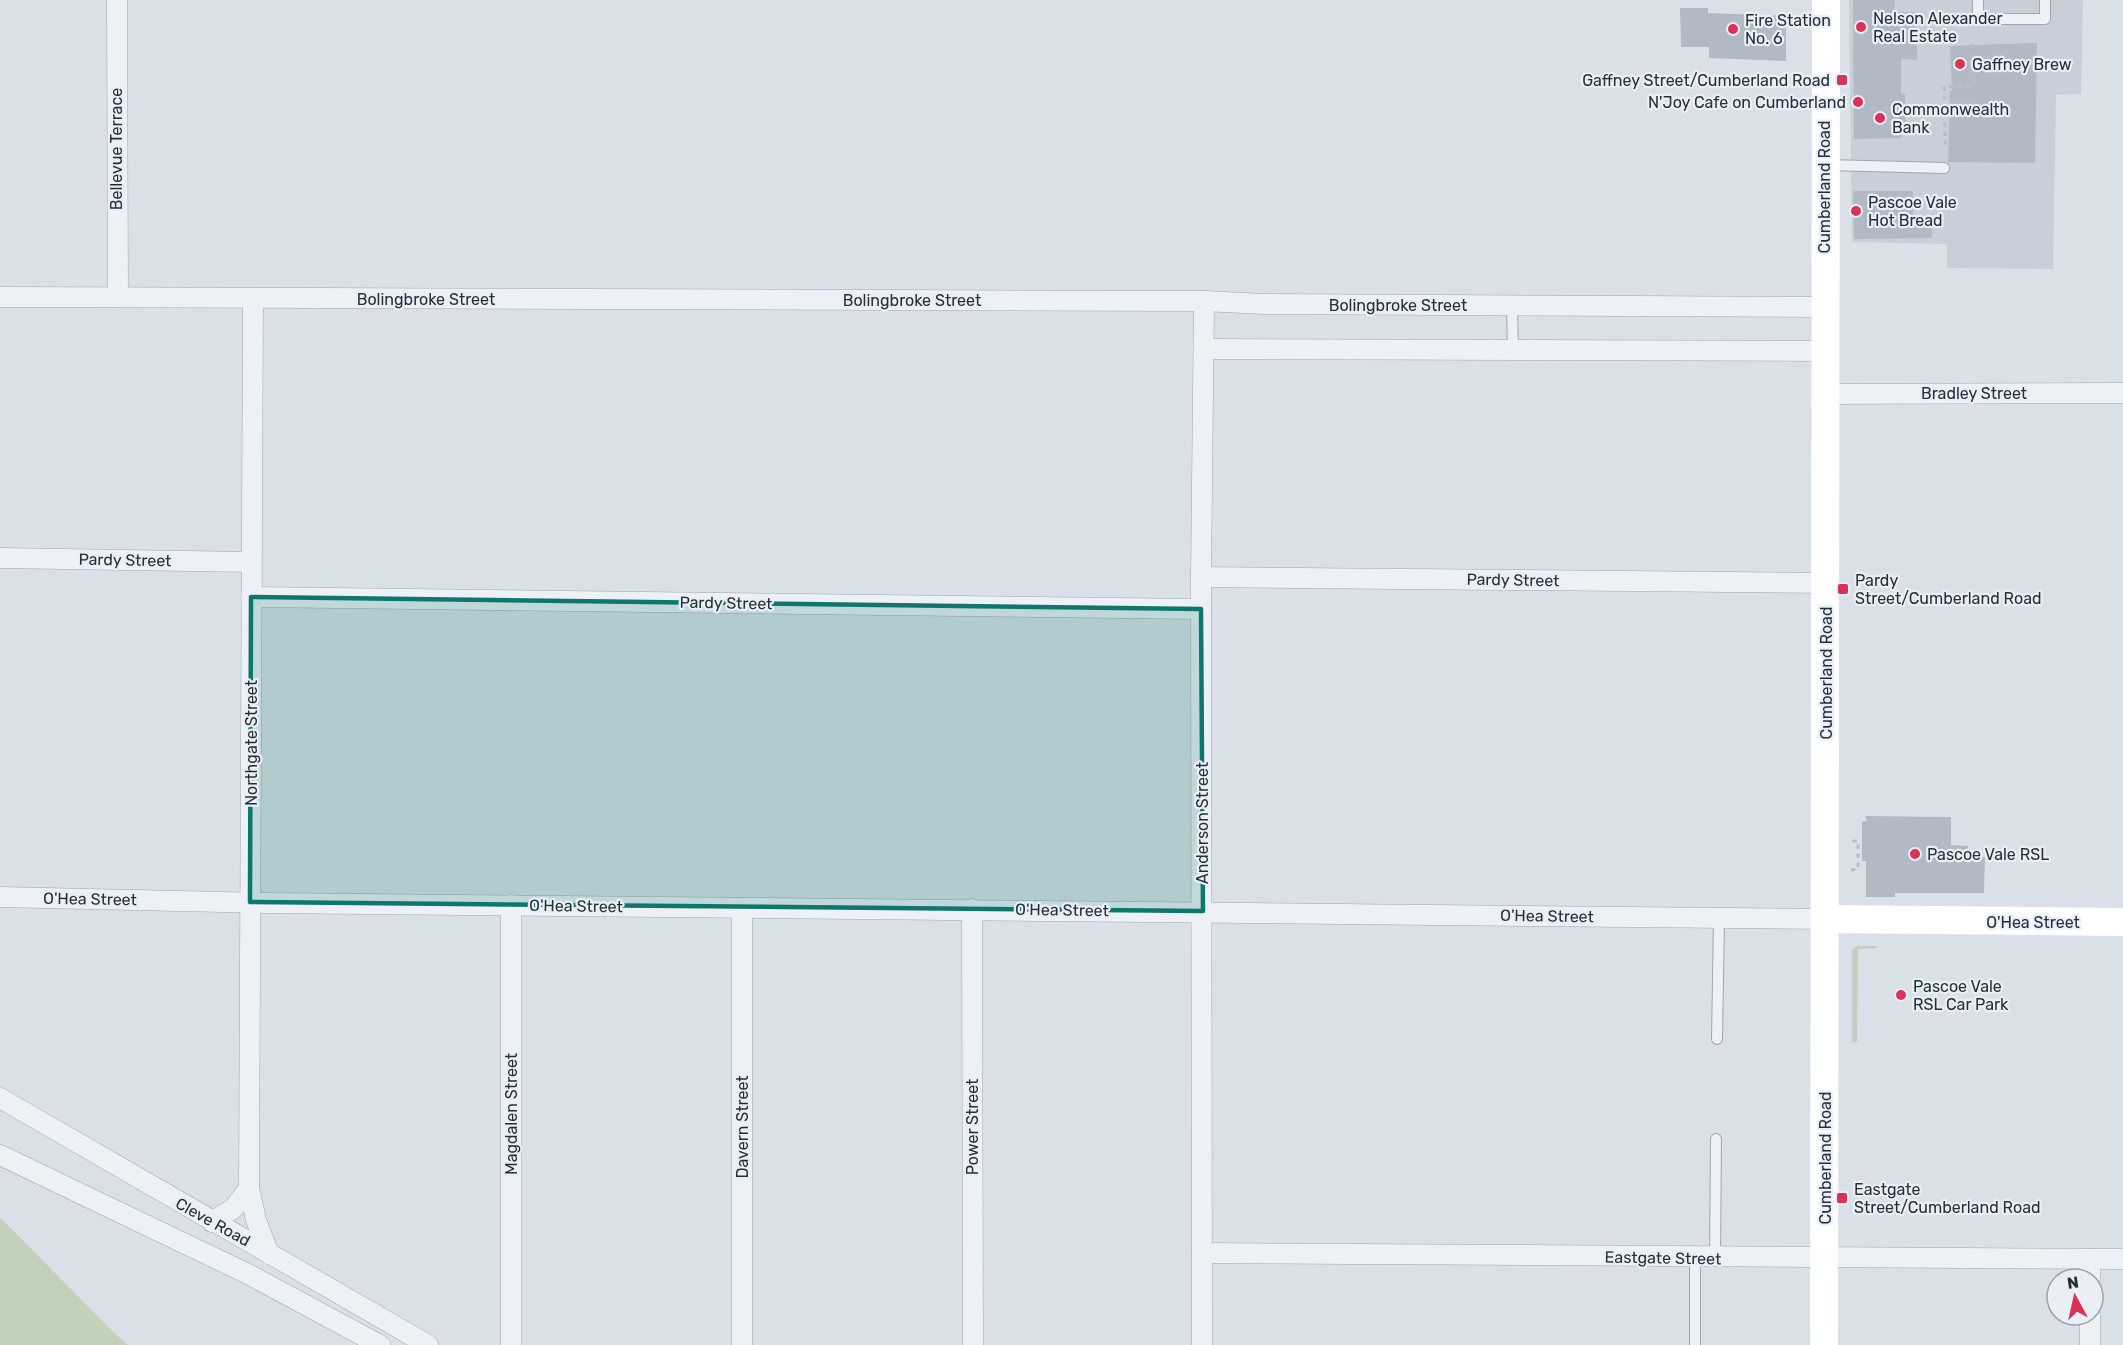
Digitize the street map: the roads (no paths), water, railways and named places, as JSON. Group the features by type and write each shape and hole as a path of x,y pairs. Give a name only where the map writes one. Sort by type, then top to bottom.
{"main road":[{"name":"Cumberland Road","path":"1824,1345 1826,0"},
{"name":"O'Hea Street","path":"1826,919 2123,922"}],"street":[{"name":"Bellevue Terrace","path":"117,0 117,297"},
{"name":"Bolingbroke Street","path":"0,297 1204,301 1264,304 1824,307"},
{"name":"Northgate Street","path":"253,298 249,1188 256,1220 269,1254"},
{"name":"Anderson Street","path":"1202,1345 1201,577 1204,301"},
{"path":"1204,349 1824,351"},
{"name":"Bradley Street","path":"1824,394 2123,393"},
{"name":"Pardy Street","path":"0,558 251,562"},
{"name":"Pardy Street","path":"1201,577 1825,583"},
{"name":"Pardy Street","path":"251,597 1201,609"},
{"name":"O'Hea Street","path":"0,897 742,908 1826,919"},
{"name":"Magdalen Street","path":"511,905 513,1345"},
{"name":"Davern Street","path":"742,908 742,1345"},
{"name":"Power Street","path":"972,909 972,1345"},
{"name":"Cleve Road","path":"0,1098 428,1345"},
{"name":"Cleve Road","path":"0,1155 248,1274 380,1345"},
{"path":"212,1222 234,1208 249,1188"},
{"name":"Eastgate Street","path":"1202,1253 1824,1259 2123,1259"},
{"path":"2090,1259 2090,1267"},
{"path":"506,1345 512,1323"},
{"path":"2090,1327 2090,1345"}],"lane":[{"path":"1978,0 1978,19 2045,19 2045,0"},
{"path":"1824,165 1944,168"},
{"path":"1512,306 1513,351"},
{"path":"1717,1039 1719,918"},
{"path":"1695,1345 1716,1139"}],"place":[{"name":"Nelson Alexander Real Estate","path":"1861,27"},
{"name":"Fire Station No. 6","path":"1733,29"},
{"name":"Gaffney Brew","path":"1960,64"},
{"name":"Gaffney Street/Cumberland Road","path":"1842,80"},
{"name":"N'Joy Cafe on Cumberland","path":"1858,102"},
{"name":"Commonwealth Bank","path":"1880,118"},
{"name":"Pascoe Vale Hot Bread","path":"1856,211"},
{"name":"Pardy Street/Cumberland Road","path":"1843,589"},
{"name":"Pascoe Vale RSL","path":"1915,854"},
{"name":"Pascoe Vale RSL Car Park","path":"1901,995"},
{"name":"Eastgate Street/Cumberland Road","path":"1842,1198"}]}
